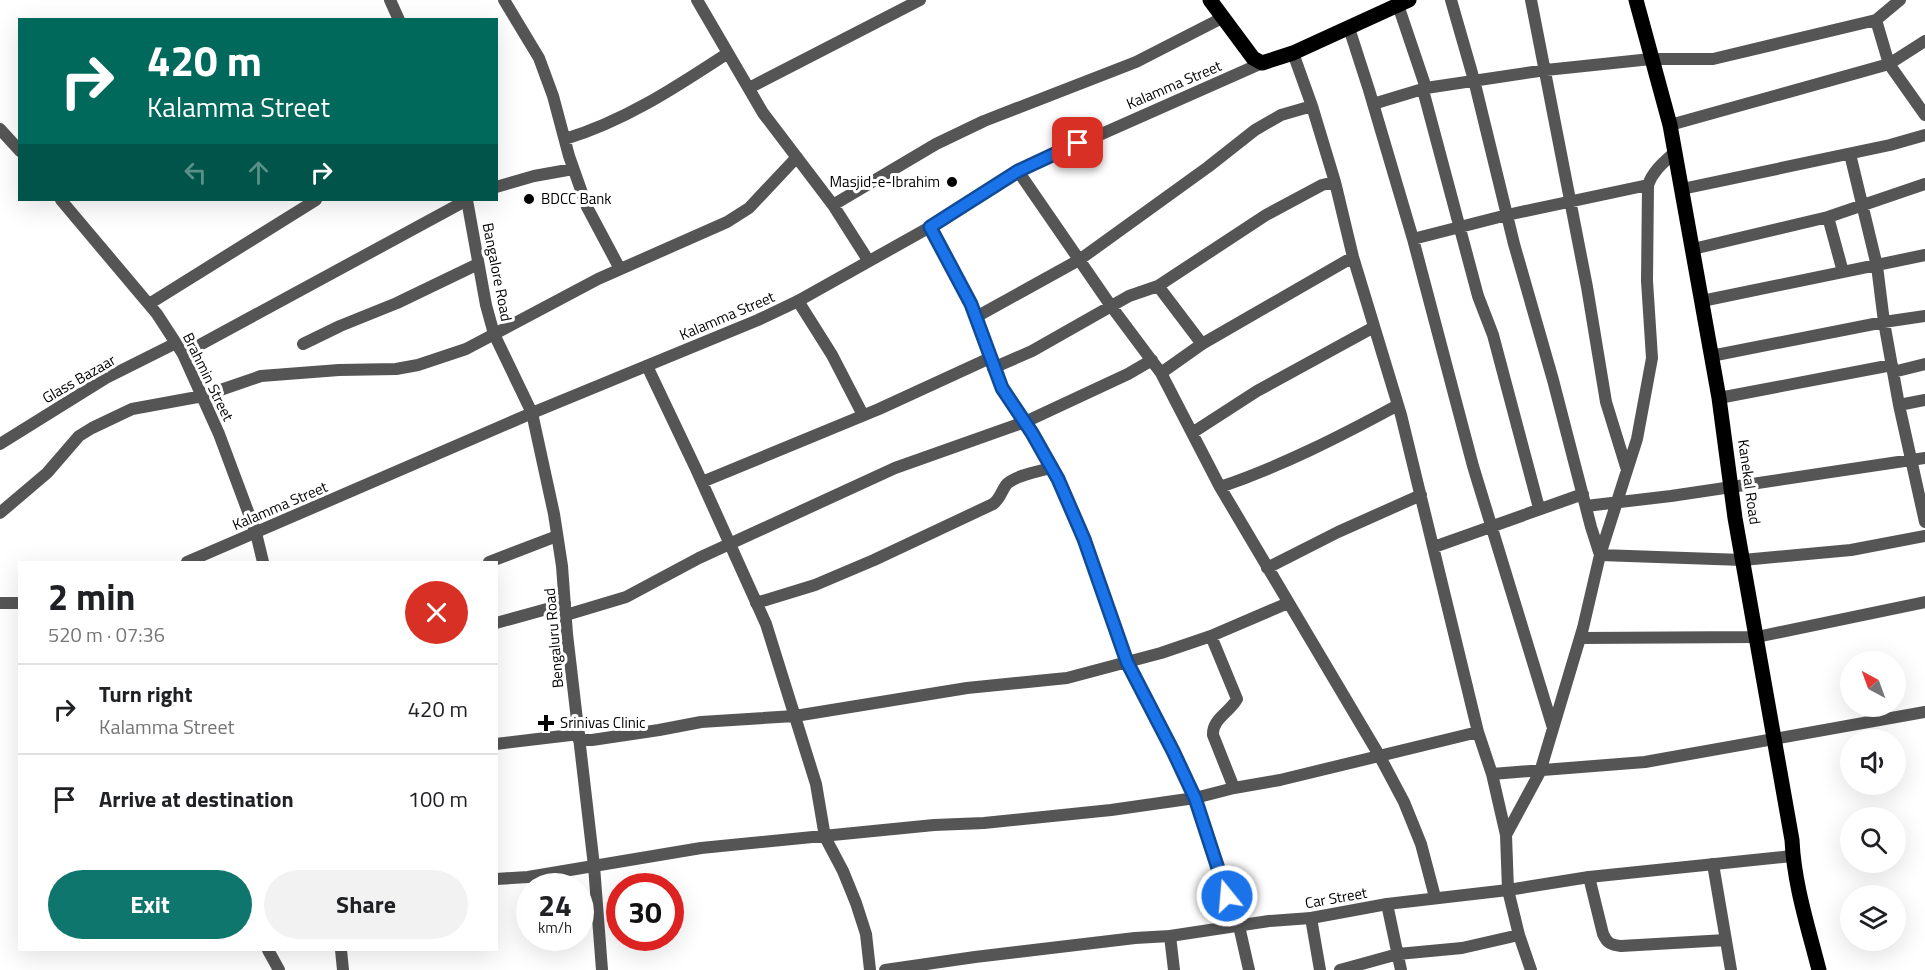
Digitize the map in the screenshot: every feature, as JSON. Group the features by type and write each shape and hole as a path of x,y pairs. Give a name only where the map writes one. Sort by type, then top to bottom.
{"main road":[{"path":"1210,0 1253,58 1262,63 1293,53 1404,3"},
{"name":"Kanekal Road","path":"1636,0 1670,124 1712,356 1743,560 1792,840 1792,856 1801,902 1819,970"}],"street":[{"path":"390,0 398,18"},
{"path":"504,0 539,58 587,207 620,269"},
{"path":"698,0 764,113 834,205 868,260"},
{"path":"749,88 920,0"},
{"path":"1451,0 1600,555"},
{"path":"1531,0 1546,70 1606,402 1628,470"},
{"path":"1373,104 1425,89 1546,70 1651,59 1713,58 1876,20 1900,0"},
{"path":"1404,3 1478,296 1493,335 1539,508"},
{"path":"1876,20 1889,64 1925,115"},
{"path":"834,205 945,140 984,122 1136,62 1224,21"},
{"path":"1348,28 1413,239 1473,466 1553,728"},
{"path":"1670,124 1889,64 1925,41"},
{"path":"1293,53 1335,182 1353,256 1398,405 1478,732 1492,774 1506,835 1508,890 1519,935 1531,970"},
{"path":"565,140 589,132 659,99 728,54"},
{"name":"Kalamma Street","path":"189,561 798,301 930,227 1018,171 1262,63"},
{"path":"976,317 1079,260 1208,167 1255,130 1281,115 1312,106"},
{"path":"0,129 18,149"},
{"path":"1682,189 1925,135"},
{"path":"1506,835 1540,772 1580,638 1600,555 1637,440 1652,358 1647,281 1648,185 1651,177 1674,153"},
{"path":"1850,153 1877,266 1892,368 1910,461 1922,492 1925,522"},
{"path":"0,513 47,473 79,436 132,409 203,396 261,376 339,370 396,369 418,365 466,348 620,269 727,222 749,208 797,157"},
{"path":"498,186 534,176 573,169"},
{"path":"1018,171 1111,306 1161,373 1220,487 1335,678 1404,802 1421,844 1435,897"},
{"path":"702,482 992,363 1032,351 1129,296 1158,286 1266,215 1322,185 1335,182"},
{"path":"1693,249 1828,217 1925,184"},
{"path":"1413,239 1507,215 1648,185"},
{"name":"Brahmin Street","path":"62,201 149,304 179,348 219,434 256,533 263,561"},
{"path":"149,304 314,201"},
{"name":"Glass Bazaar","path":"0,444 106,378 179,348 465,201"},
{"name":"Bangalore Road","path":"467,201 478,264 494,334 532,413"},
{"path":"1828,217 1843,273"},
{"path":"930,227 963,286 1002,388 1051,468 1084,539 1127,662 1195,798 1239,926 1249,970"},
{"path":"1702,301 1925,255"},
{"path":"1161,373 1203,344 1353,256"},
{"path":"303,344 478,264"},
{"path":"1158,286 1203,344"},
{"path":"798,301 832,355 863,416"},
{"path":"1712,356 1925,316"},
{"path":"1192,433 1257,391 1374,327"},
{"path":"498,623 626,597 699,558 895,468 1025,423 1128,374 1152,360"},
{"path":"1719,398 1925,364"},
{"path":"647,366 766,624 816,784 825,837 843,871 866,934 870,970"},
{"path":"1899,405 1925,400"},
{"path":"1220,487 1244,479 1329,441 1398,405"},
{"name":"Bengaluru Road","path":"532,413 557,536 594,866 602,970"},
{"path":"1434,547 1539,508 1585,500 1618,501 1731,487 1925,458"},
{"path":"756,603 815,585 884,555 993,504 1012,480 1051,468"},
{"path":"1267,568 1338,532 1421,495"},
{"path":"492,561 557,536"},
{"path":"1600,555 1743,560 1851,550 1925,536"},
{"path":"1580,638 1757,637 1925,602"},
{"path":"0,603 18,603"},
{"path":"498,744 579,737 592,740 701,722 795,716 967,688 1067,678 1211,636 1288,603"},
{"path":"1211,636 1237,699 1234,705 1214,724 1212,730 1234,788"},
{"path":"1492,774 1645,762 1925,712"},
{"path":"498,879 528,877 701,848 1111,810 1195,798 1478,732"},
{"name":"Car Street","path":"885,970 975,957 1311,918 1435,897 1792,856"},
{"path":"1713,864 1731,970"},
{"path":"1589,878 1603,934 1606,942 1612,945 1726,940"},
{"path":"1388,904 1401,970"},
{"path":"1311,918 1320,970"},
{"path":"1340,970 1398,954 1462,948 1519,935"},
{"path":"1170,936 1174,970"},
{"path":"269,951 279,970"},
{"path":"341,951 343,970"}],"place":[{"name":"Masjid-e-Ibrahim","path":"952,182"},
{"name":"BDCC Bank","path":"529,199"},
{"name":"Srinivas Clinic","path":"546,723"}],"route":[{"path":"1078,143 1018,171 930,227 963,286 1002,388 1032,433 1058,479 1084,539 1127,662 1195,798 1227,896"}]}
